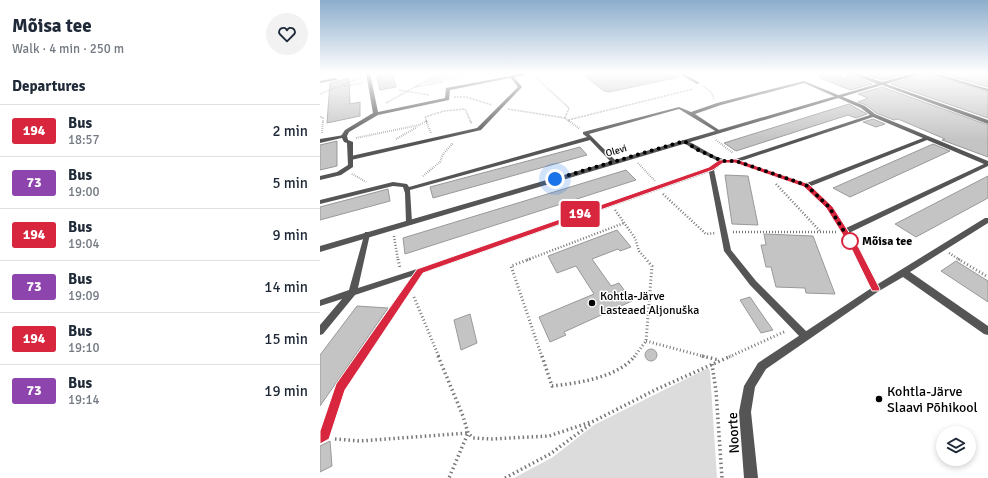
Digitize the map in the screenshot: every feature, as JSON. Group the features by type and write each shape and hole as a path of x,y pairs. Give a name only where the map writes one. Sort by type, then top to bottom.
{"street":[{"path":"372,95 376,112"},
{"path":"913,95 988,122"},
{"name":"Olevi","path":"320,249 613,161 838,96"},
{"path":"320,178 347,170 351,166 350,142 345,138 347,131 352,127 376,112 444,100 447,97"},
{"path":"805,336 876,289 988,220"},
{"path":"903,272 988,331"},
{"name":"Noorte","path":"751,478 745,412 750,386 762,366 805,336"}],"lane":[{"path":"351,158 479,129 512,95"},
{"path":"691,114 719,104 753,95"},
{"path":"838,96 863,107 873,115 987,164"},
{"path":"613,161 586,132 679,108 717,131"},
{"path":"684,141 698,150 722,161 739,160 873,115"},
{"path":"320,141 345,138"},
{"path":"320,202 393,184 406,187 591,138"},
{"path":"806,185 927,138"},
{"path":"739,160 806,185 829,207 876,289"},
{"path":"320,303 420,271 610,203 711,169 722,161"},
{"path":"844,232 987,164"},
{"path":"711,169 728,252 753,283 805,336"},
{"path":"406,187 407,215 409,222"},
{"path":"320,331 353,292 367,234"},
{"path":"322,436 340,387 420,271"}],"path":[{"path":"376,112 401,95"},
{"path":"436,95 466,97 500,108 565,118 586,132"},
{"path":"555,95 569,108 565,118"},
{"path":"568,120 667,95"},
{"path":"434,139 425,117 429,114 457,109 465,110 475,130"},
{"path":"320,117 323,116 322,133 320,134"},
{"path":"345,138 420,125 426,121"},
{"path":"406,187 423,176 440,162 443,154 466,132"},
{"path":"715,139 739,160"},
{"path":"347,170 362,181 382,186"},
{"path":"763,170 821,231"},
{"path":"610,203 624,222 635,238 639,251 652,266 646,341 632,358 614,371 582,383 552,386 511,266 624,222"},
{"path":"394,233 401,277"},
{"path":"941,248 988,276"},
{"path":"409,287 468,433 473,438 491,439 549,436 594,421 656,389 795,326"},
{"path":"646,341 720,360"},
{"path":"712,364 717,398 722,478"},
{"path":"505,478 528,467 573,440 594,421"},
{"path":"322,436 338,440 360,441 468,433"},
{"path":"449,478 468,433"}],"shaded area":[{"path":"708,368 710,371 717,478 514,478 553,457 594,425"}],"building":[{"path":"329,95 350,95 350,104 360,102 360,116 327,123"},
{"path":"861,95 905,95 988,125 988,157 942,140 945,139 898,119 894,120 876,113 866,105 858,102 868,98"},
{"path":"923,95 988,95 988,118"},
{"path":"849,104 867,114 856,118 848,115 736,151 724,143"},
{"path":"873,119 885,124 876,127 863,122"},
{"path":"337,141 337,166 320,170 320,145"},
{"path":"933,144 950,151 850,197 833,188"},
{"path":"580,147 587,155 433,198 430,187"},
{"path":"626,170 636,180 405,254 403,238"},
{"path":"725,175 748,176 758,225 732,224"},
{"path":"988,176 988,198 916,237 895,224"},
{"path":"388,189 390,201 320,220 320,207"},
{"path":"617,230 631,247 620,251 618,249 592,259 611,286 619,283 632,301 564,332 566,335 550,342 539,317 594,294 576,266 557,273 548,256"},
{"path":"764,234 813,236 835,294 806,293 805,288 776,287 771,267 766,267 761,245 766,245"},
{"path":"956,261 988,281 988,302 941,271"},
{"path":"750,297 773,330 761,333 740,300"},
{"path":"357,306 388,308 320,406 320,355"},
{"path":"470,314 477,343 461,350 454,320"},
{"path":"649,349 653,349 657,355 653,361 649,361 645,357 645,353"},
{"path":"330,441 332,466 320,472 320,446"}],"bus line":[{"name":"194","path":"320,438 325,435 340,387 420,271 610,203 711,169 722,161 736,161 806,185 829,207 855,248 876,289"}],"place":[{"name":"Mõisa tee","path":"850,241"},
{"name":"Kohtla-Järve Lasteaed Aljonuška","path":"592,303"},
{"name":"Kohtla-Järve Slaavi Põhikool","path":"879,399"}],"route":[{"path":"555,179 684,141 698,150 722,161 736,161 806,185 829,207 852,244 850,241"}]}
